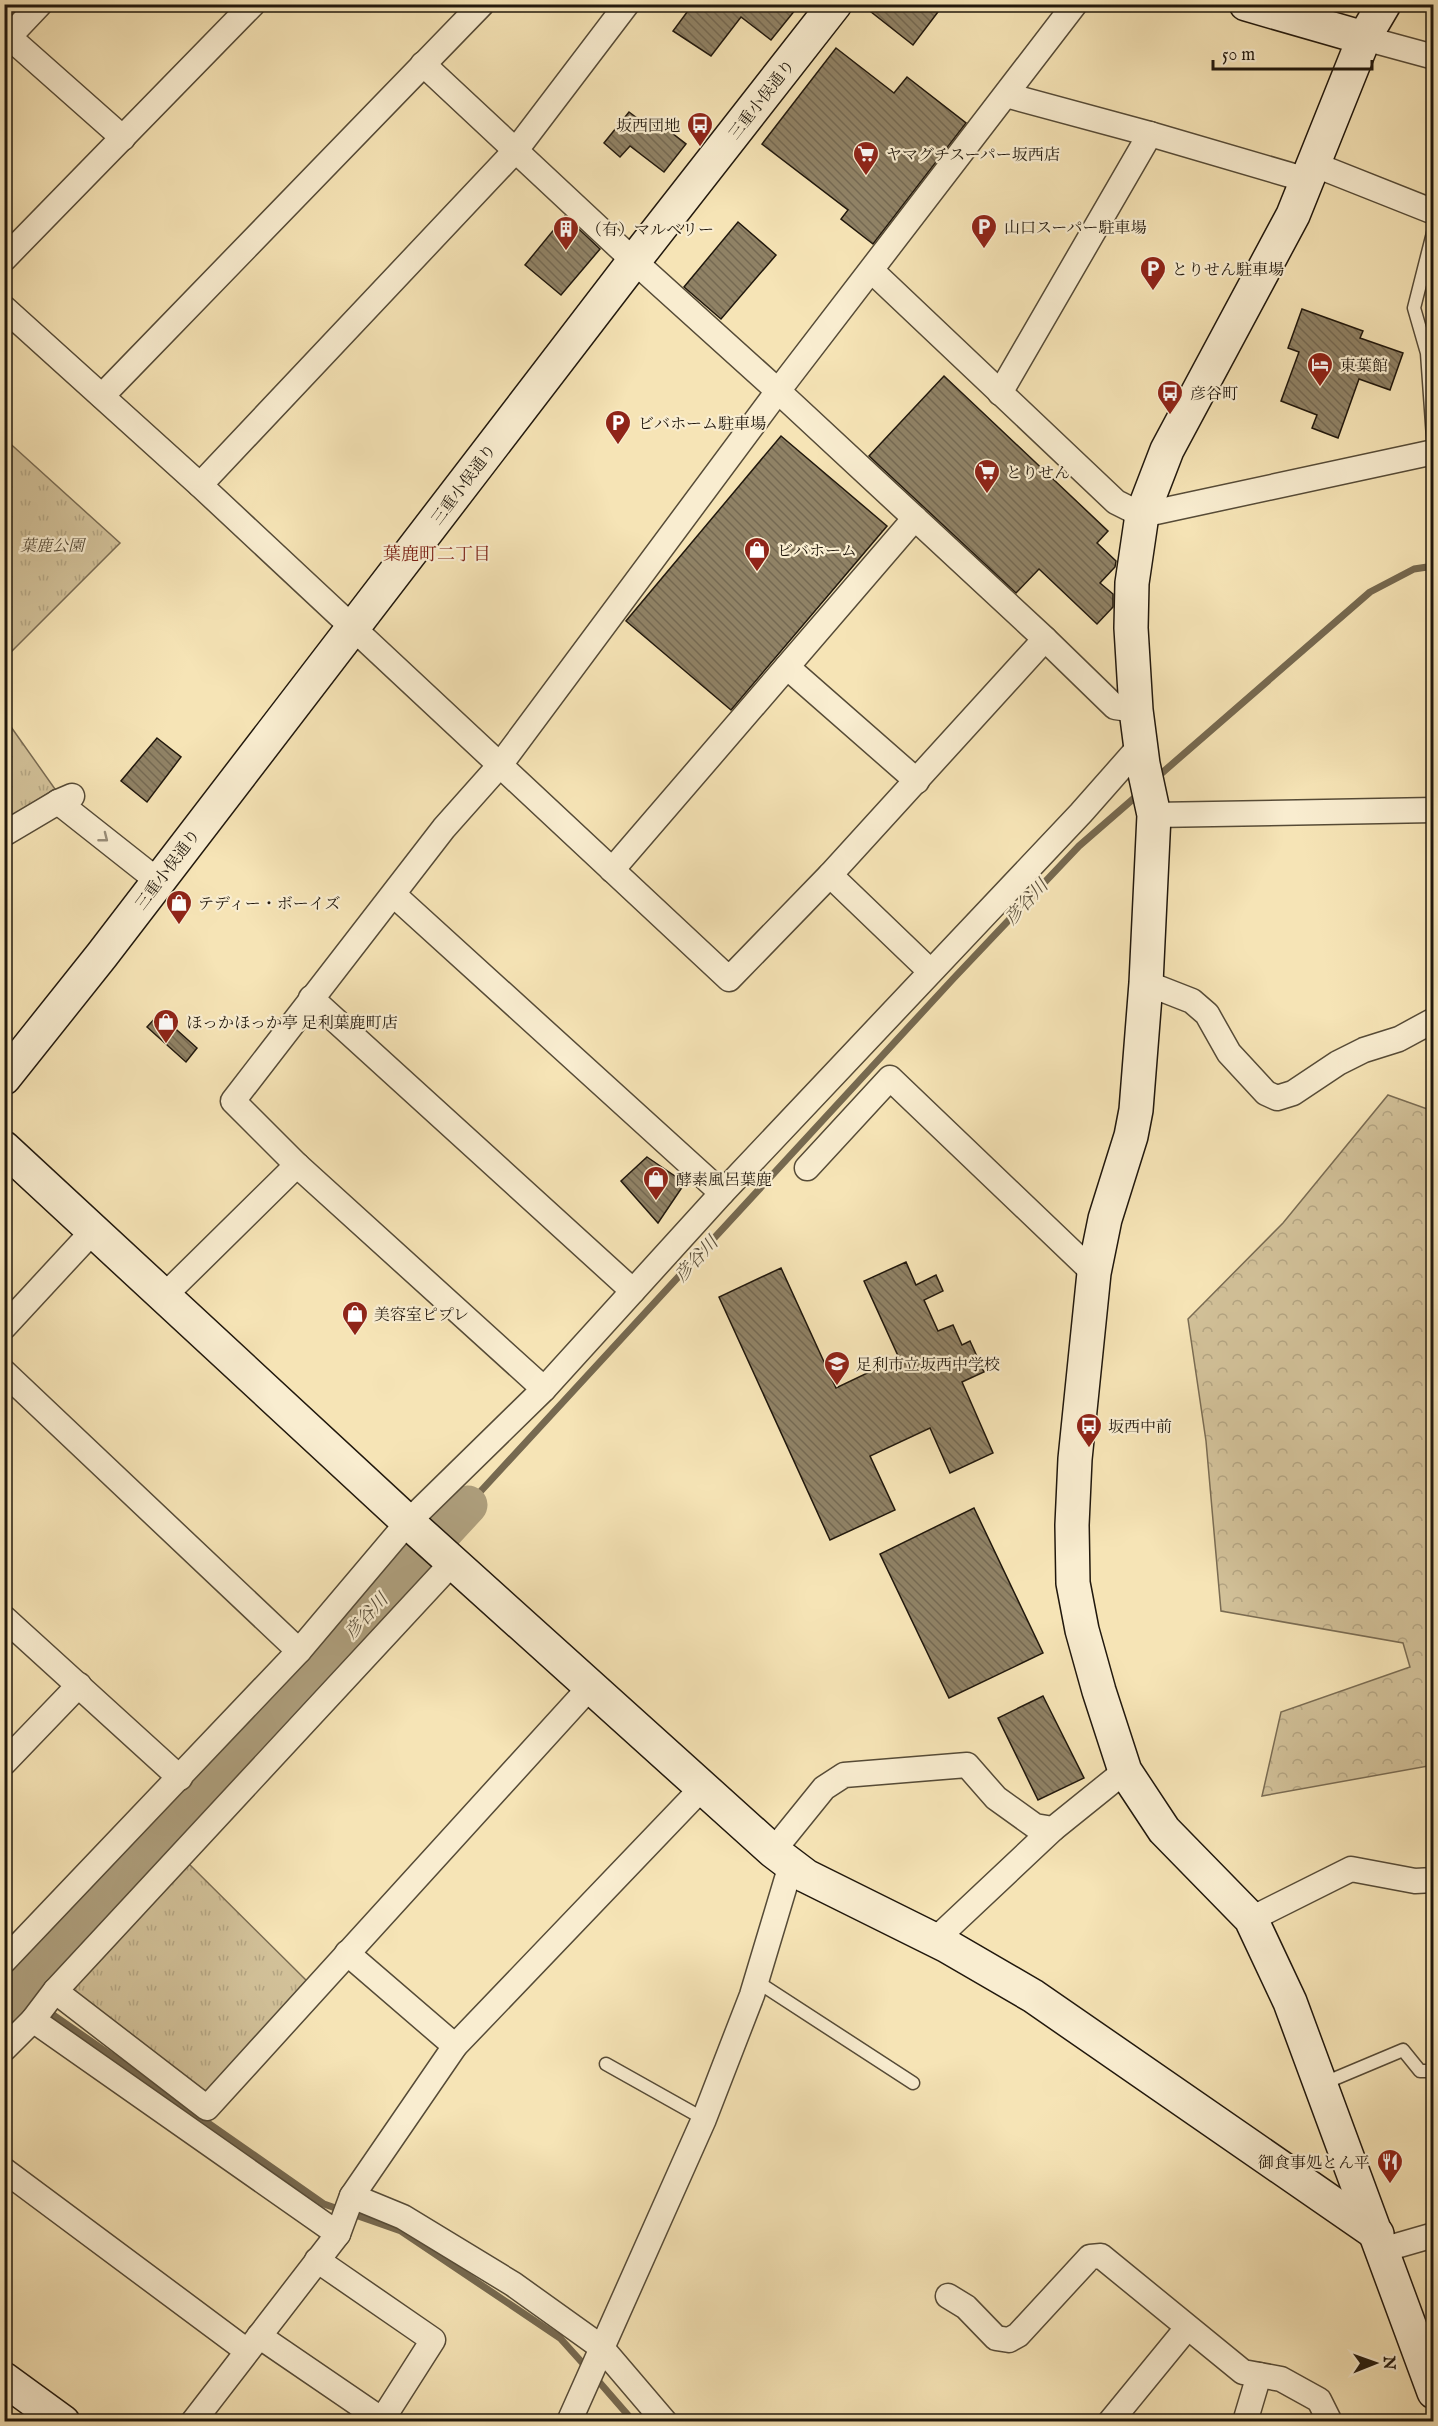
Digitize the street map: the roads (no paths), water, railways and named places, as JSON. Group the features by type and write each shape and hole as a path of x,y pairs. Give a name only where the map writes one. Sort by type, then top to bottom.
{"street":[{"path":"40,4 7,39 123,138"},
{"path":"4,259 253,4"},
{"path":"102,396 482,4"},
{"path":"200,485 516,150 627,4"},
{"name":"三重小俣通り","path":"4,1078 835,4"},
{"path":"544,1389 297,1165 233,1101 444,828 500,765 778,391 1075,4"},
{"path":"1246,4 1434,57"},
{"path":"1383,4 1364,38 1293,215 1167,450 1142,515 1132,583 1131,628 1136,710 1153,809 1146,983 1136,1110 1131,1136 1105,1219 1094,1273 1075,1459 1072,1525 1073,1583 1091,1661 1125,1771 1164,1830 1251,1919 1290,2002 1379,2242 1420,2337 1434,2392"},
{"path":"423,64 1046,639 1115,707 1136,710"},
{"path":"1006,95 1150,134 1310,172 1434,212"},
{"path":"1000,393 1150,134"},
{"path":"872,271 1116,502 1142,515 1434,452"},
{"path":"4,308 200,485 729,979 830,875 1046,639"},
{"path":"612,870 915,518"},
{"path":"787,667 917,781"},
{"path":"4,2049 33,2020 430,1542 544,1389 722,1193 930,971 1081,813 1142,755"},
{"path":"4,834 65,799 158,881"},
{"path":"1153,809 1434,810"},
{"path":"830,875 930,971"},
{"path":"394,895 722,1193"},
{"path":"1146,983 1192,1001 1207,1014 1228,1053 1266,1093 1277,1098 1293,1093 1364,1050 1399,1039 1434,1020"},
{"path":"311,998 633,1291"},
{"path":"807,1168 890,1078 1094,1273"},
{"path":"4,1148 430,1542 782,1858 806,1876 935,1940 1033,1996 1379,2242 1434,2235"},
{"path":"164,1296 297,1165"},
{"path":"4,1328 93,1231"},
{"path":"4,1372 299,1651"},
{"path":"4,1961 299,1651 430,1542"},
{"path":"4,1618 180,1778"},
{"path":"4,1762 79,1685"},
{"path":"55,1991 207,2108 591,1686"},
{"path":"568,2421 704,2119 756,1981 782,1858 824,1788 844,1775 968,1765 996,1798 1035,1826 1053,1829"},
{"path":"935,1940 1053,1829 1125,1771"},
{"path":"193,2421 338,2234 352,2196 455,2046 702,1787"},
{"path":"1251,1919 1351,1869 1415,1881 1434,1880"},
{"path":"347,1953 455,2046"},
{"path":"33,2020 338,2234"},
{"path":"4,2170 253,2344 382,2420 433,2340 317,2260"},
{"path":"352,2196 403,2217 423,2229 513,2284 601,2347 665,2421"},
{"path":"948,2296 966,2307 996,2338 1009,2340 1018,2335 1090,2258 1101,2256 1243,2372 1281,2379 1319,2400 1330,2421"},
{"path":"1110,2421 1187,2328"},
{"path":"1245,2421 1259,2375"},
{"path":"4,2379 63,2421"}],"lane":[{"path":"1434,229 1414,308 1427,353 1434,452"},
{"path":"756,1981 913,2083"},
{"path":"1322,2084 1403,2050 1420,2071 1434,2071"},
{"path":"606,2064 704,2119"}],"waterway":[{"name":"彦谷川","path":"1155,779 1370,592 1414,569 1434,566"},
{"name":"彦谷川","path":"468,1505 953,979 1079,846 1140,793"},
{"name":"彦谷川","path":"4,2007 468,1505"},
{"path":"19,1991 324,2204 401,2231 560,2338 587,2368"},
{"path":"594,2376 634,2422"}],"place":[{"name":"坂西団地","path":"700,148"},
{"name":"ヤマグチスーパー坂西店","path":"866,177"},
{"name":"山口スーパー駐車場","path":"984,250"},
{"name":"（有）マルベリー","path":"566,252"},
{"name":"とりせん駐車場","path":"1153,292"},
{"name":"東葉館","path":"1320,388"},
{"name":"彦谷町","path":"1170,416"},
{"name":"ビバホーム駐車場","path":"618,446"},
{"name":"とりせん","path":"987,495"},
{"name":"ビバホーム","path":"757,573"},
{"name":"テディー・ボーイズ","path":"179,926"},
{"name":"ほっかほっか亭 足利葉鹿町店","path":"166,1045"},
{"name":"酵素風呂葉鹿","path":"656,1202"},
{"name":"美容室ピプレ","path":"355,1337"},
{"name":"足利市立坂西中学校","path":"837,1387"},
{"name":"坂西中前","path":"1089,1449"},
{"name":"御食事処とん平","path":"1390,2185"}],"district":[{"name":"葉鹿町二丁目","path":"437,554"}],"park label":[{"name":"葉鹿公園","path":"52,545"}]}
